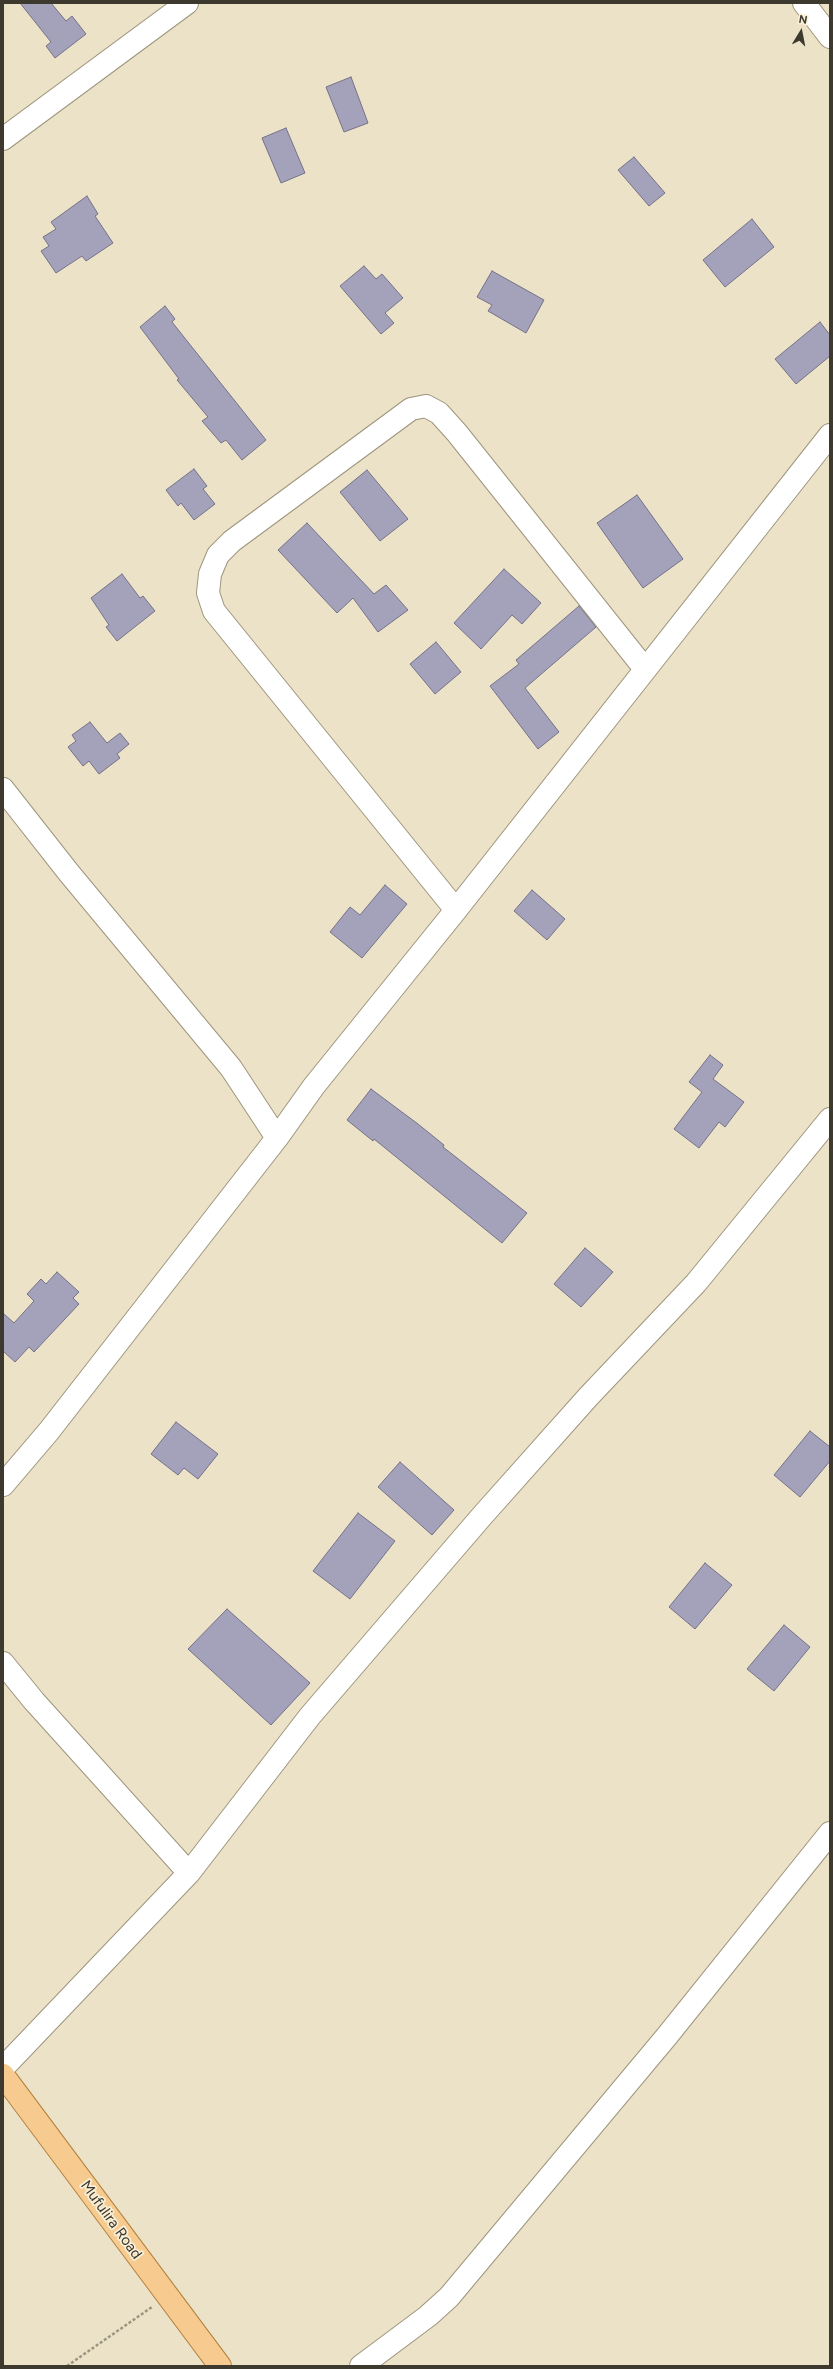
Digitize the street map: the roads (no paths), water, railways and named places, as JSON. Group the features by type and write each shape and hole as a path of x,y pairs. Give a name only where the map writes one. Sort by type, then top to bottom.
{"main road":[{"name":"Mufulira Road","path":"3,2075 220,2366"}],"street":[{"path":"3,139 187,3"},
{"path":"804,3 830,37"},
{"path":"456,910 214,611 208,593 210,574 218,555 232,541 412,409 426,406 438,413 457,433 645,669"},
{"path":"3,1485 54,1424 276,1138 314,1086 456,910 830,435"},
{"path":"3,789 69,873 231,1068 276,1138"},
{"path":"3,2068 189,1873 310,1716 482,1516 588,1397 696,1283 830,1119"},
{"path":"3,1663 44,1713 189,1873"},
{"path":"361,2366 428,2316 453,2292 662,2042 830,1833"}]}
